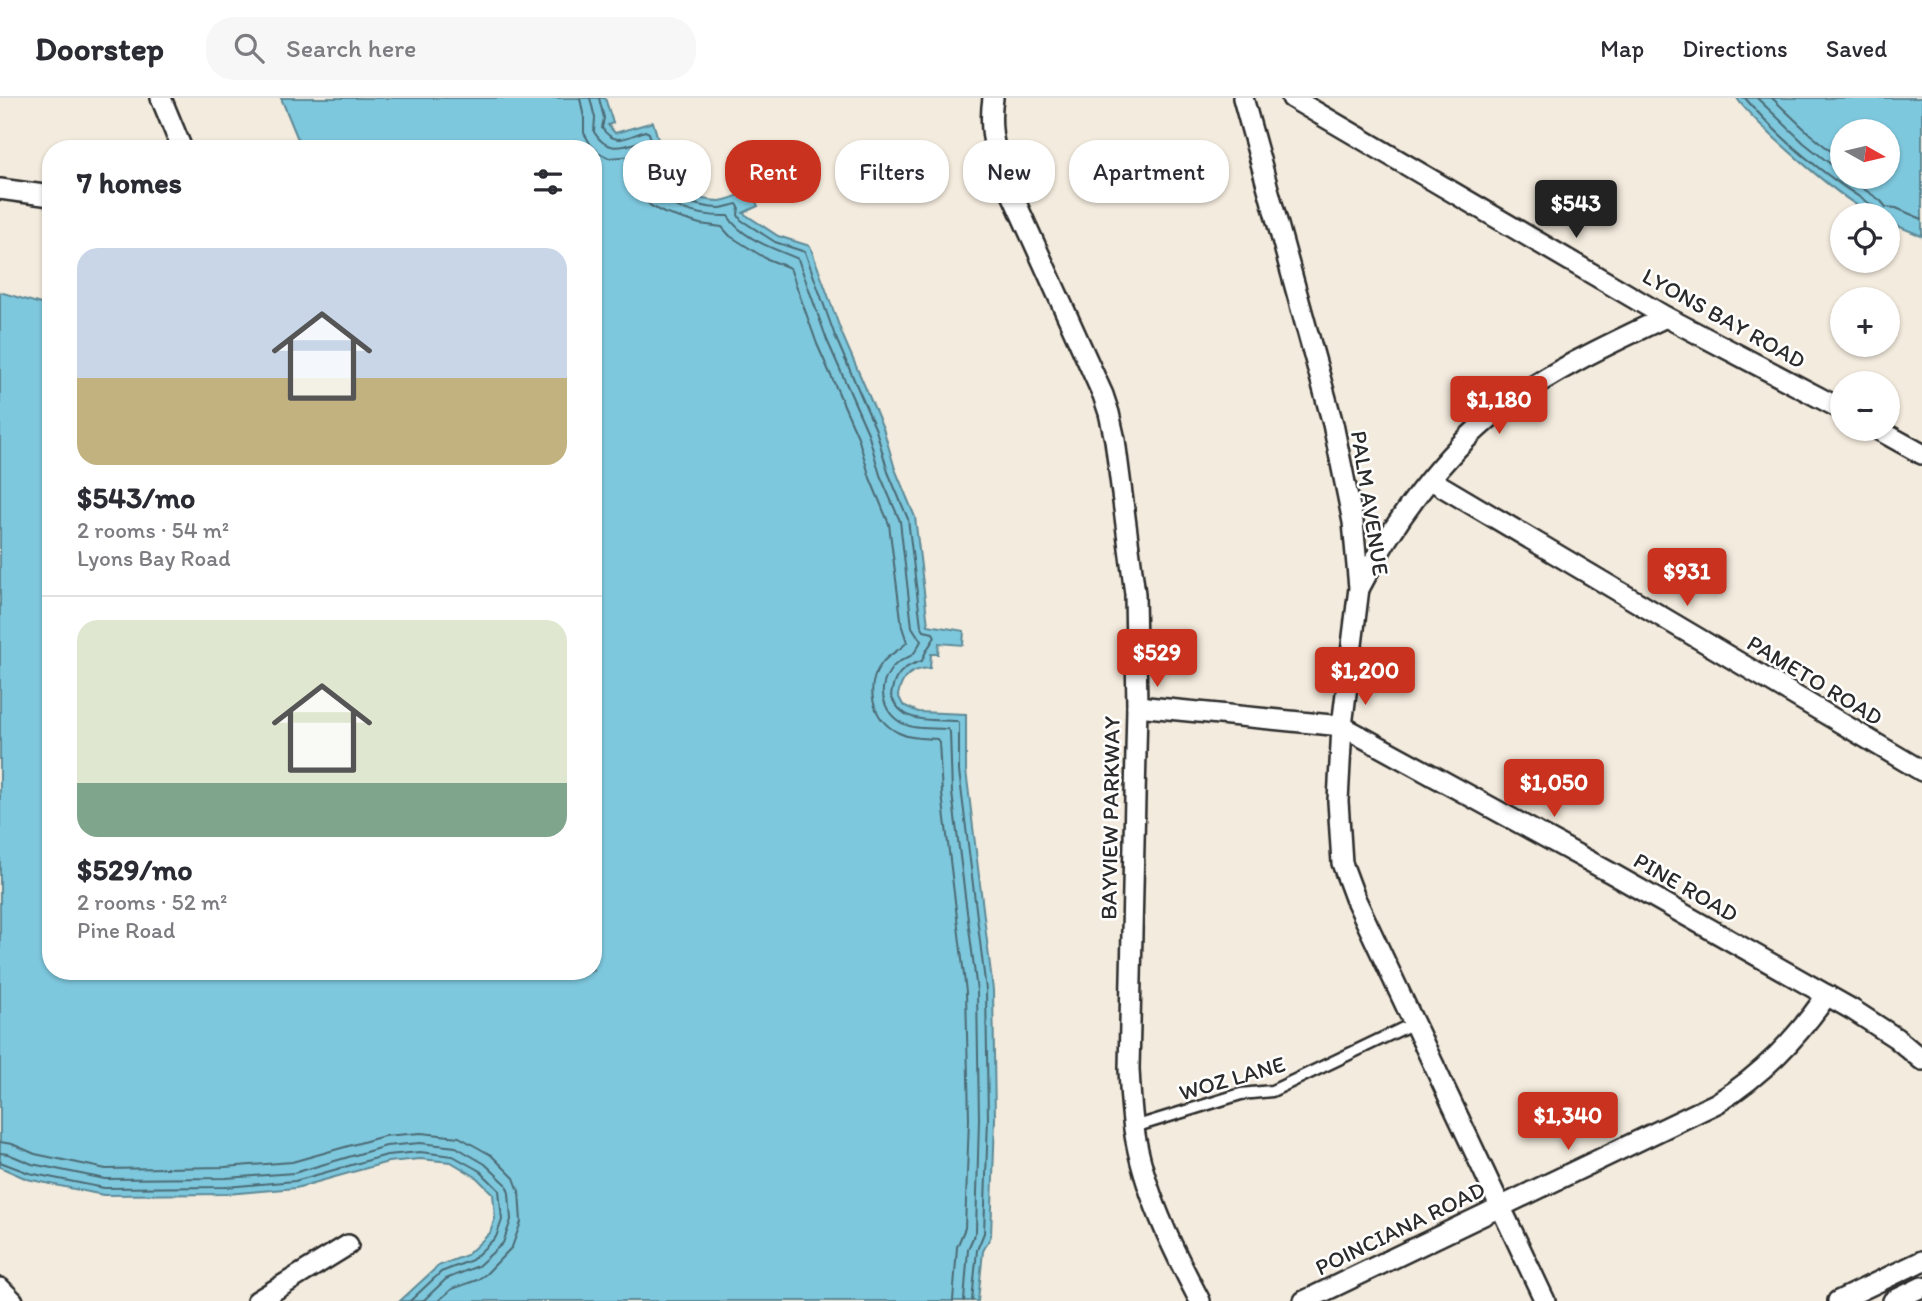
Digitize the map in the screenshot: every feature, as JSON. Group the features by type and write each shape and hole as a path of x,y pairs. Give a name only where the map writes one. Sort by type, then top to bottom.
{"street":[{"path":"161,98 178,140"},
{"name":"BAYVIEW PARKWAY","path":"993,98 991,133 1002,172 1109,413 1134,571 1137,706 1129,1069 1134,1127 1151,1193 1200,1301"},
{"name":"PALM AVENUE","path":"1243,98 1333,424 1353,522 1359,588 1342,726 1338,802 1342,863 1355,898 1545,1301"},
{"name":"LYONS BAY ROAD","path":"1292,98 1666,317 1830,403"},
{"path":"0,190 42,195"},
{"path":"1359,588 1389,537 1431,480 1475,431 1516,398 1579,361 1666,317"},
{"path":"1899,441 1922,454"},
{"name":"PAMETO ROAD","path":"1431,480 1922,771"},
{"name":"PINE ROAD","path":"1137,706 1342,726 1623,879 1827,995 1875,1024 1922,1060"},
{"name":"POINCIANA ROAD","path":"1304,1301 1703,1110 1735,1092 1769,1065 1806,1024 1827,995"},
{"path":"257,1301 348,1245"},
{"path":"1838,1301 1922,1261"},
{"path":"1893,1301 1922,1287"},
{"path":"0,1288 13,1301"}],"lane":[{"name":"WOZ LANE","path":"1134,1127 1241,1094 1272,1091 1414,1023"}],"water":[{"path":"281,98 605,98 613,123 608,125 615,133 653,122 658,140 623,140 623,203 711,203 711,201 725,200 725,203 757,203 758,206 743,213 778,236 810,246 842,334 883,428 895,469 915,517 928,625 964,631 963,645 939,643 938,654 931,654 930,668 908,675 898,695 903,705 918,712 966,714 966,770 993,990 995,1119 991,1236 983,1251 978,1301 400,1301 438,1266 467,1255 490,1233 495,1218 493,1194 476,1177 451,1162 420,1159 388,1162 296,1188 227,1194 103,1195 27,1179 0,1167 0,292 42,304 42,980 602,980 602,140 298,140"},
{"path":"1737,98 1922,98 1922,236 1900,227 1900,203 1854,203 1835,189 1900,189 1900,119 1830,119 1830,185 1761,125"}]}
